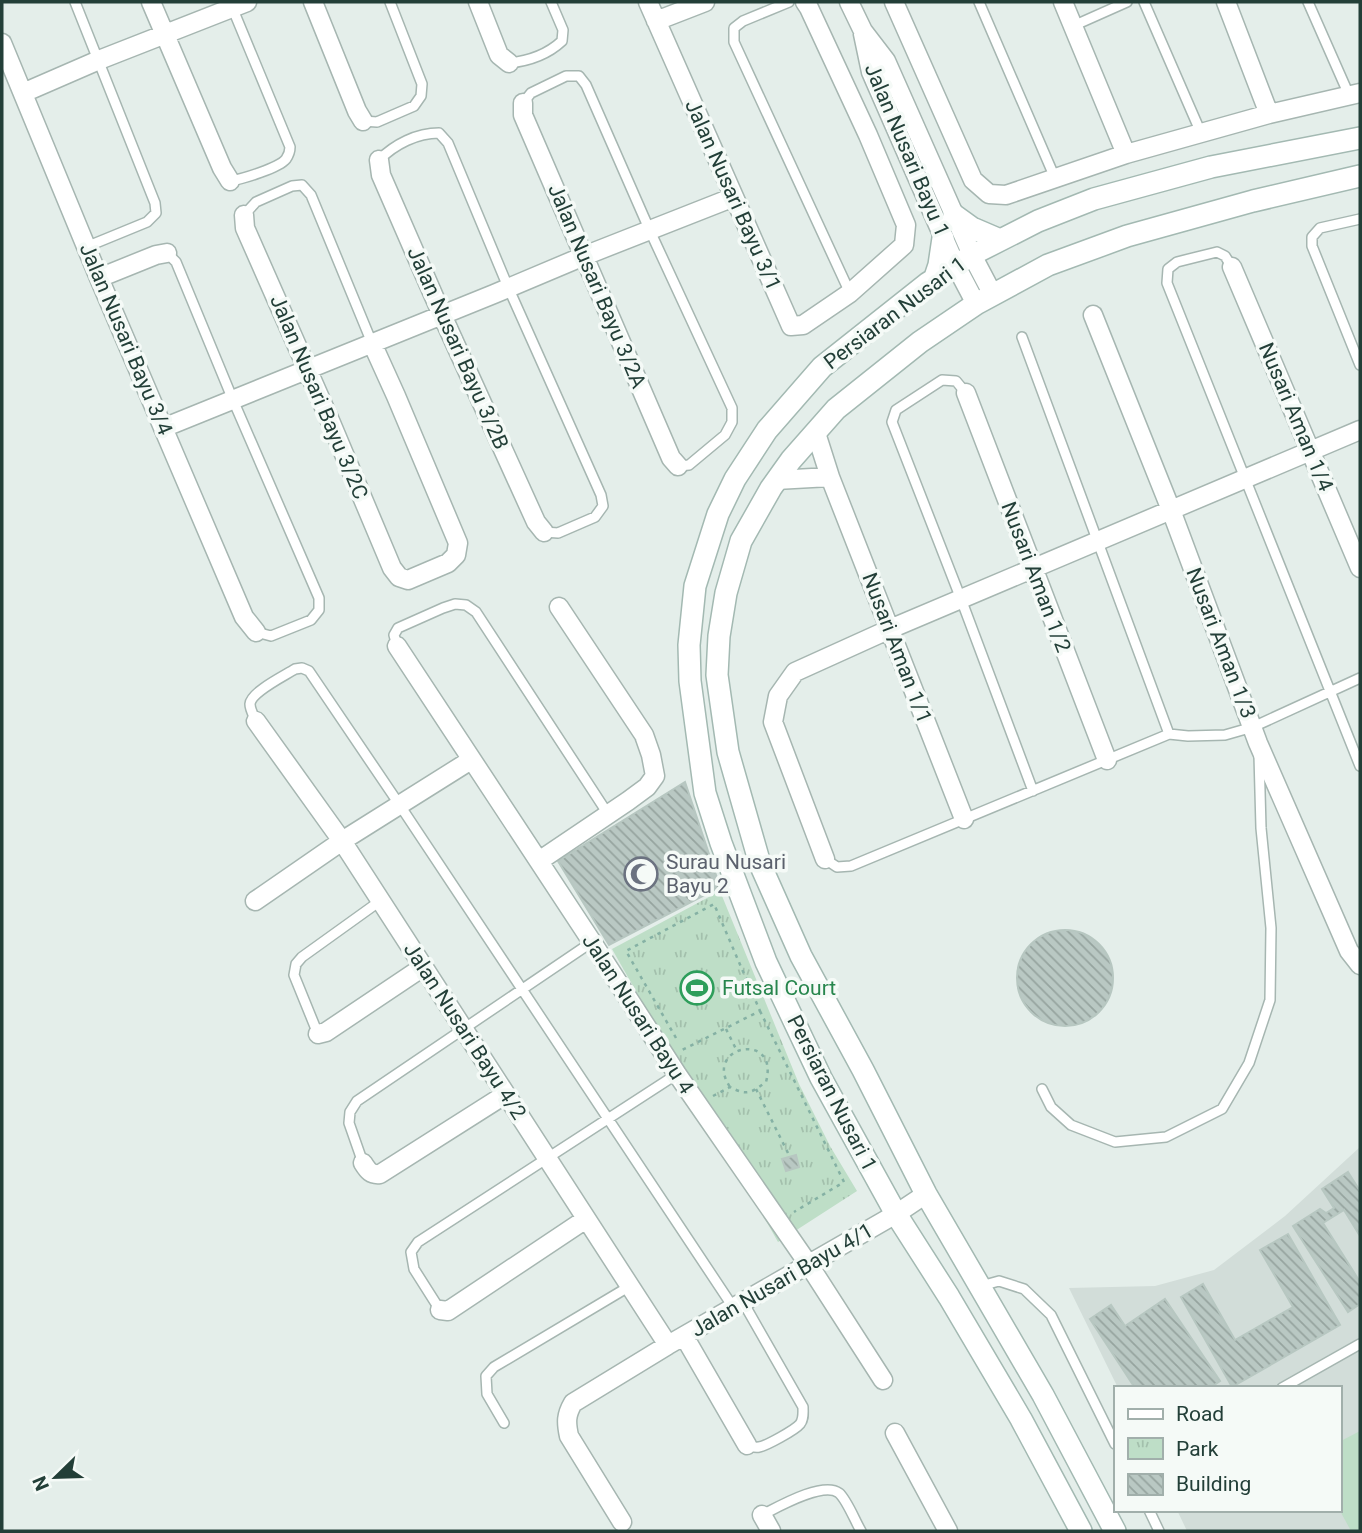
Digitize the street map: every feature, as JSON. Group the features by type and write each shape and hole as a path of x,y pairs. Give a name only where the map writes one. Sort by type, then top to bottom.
{"main road":[{"name":"Persiaran Nusari 1","path":"1081,1531 1021,1419 896,1214 821,1078 766,962 705,793 690,681 689,645 695,586 718,514 735,479 767,430 822,367 934,280 1000,240 1038,221 1094,199 1211,167 1360,138"},
{"name":"Persiaran Nusari 1","path":"1115,1531 1043,1395 926,1194 801,956 760,864 728,752 717,675 719,636 726,593 741,541 776,480 791,460 836,409 920,342 985,299 1048,265 1127,236 1253,201 1360,176"},
{"path":"954,215 972,228 1000,240"},
{"path":"934,280 943,237"}],"street":[{"path":"151,2 230,181"},
{"path":"313,2 363,121"},
{"path":"478,2 499,55 509,63"},
{"name":"Jalan Nusari Bayu 3/1","path":"648,2 791,326 803,325 850,293"},
{"path":"656,21 705,2"},
{"path":"805,2 868,135 906,225 904,246 850,293"},
{"name":"Jalan Nusari Bayu 1","path":"849,2 863,31 886,61 954,215 964,260"},
{"path":"894,2 973,180 989,194 1006,195 1126,154 1269,114 1354,94"},
{"path":"1063,2 1126,154"},
{"path":"1226,2 1269,114"},
{"path":"23,93 236,4"},
{"name":"Jalan Nusari Bayu 1","path":"863,31 871,72 943,237 964,260 985,299"},
{"name":"Jalan Nusari Bayu 3/4","path":"2,43 244,617 256,632"},
{"name":"Jalan Nusari Bayu 3/2A","path":"523,103 523,115 583,256 671,458 678,466"},
{"name":"Jalan Nusari Bayu 3/2B","path":"379,160 381,175 442,315 536,522 544,532"},
{"path":"163,428 734,197"},
{"name":"Jalan Nusari Bayu 3/2C","path":"244,215 246,228 392,568 399,577 408,580 448,563 456,555 458,544 397,396 372,343"},
{"path":"99,278 167,253"},
{"name":"Nusari Aman 1/4","path":"1232,267 1360,568"},
{"name":"Nusari Aman 1/3","path":"1093,315 1171,510 1255,735 1349,951 1360,965"},
{"name":"Nusari Aman 1/2","path":"966,393 1107,760"},
{"path":"825,859 773,722 778,696 794,672 1360,430"},
{"name":"Nusari Aman 1/1","path":"816,433 830,477 964,819"},
{"path":"776,480 830,477"},
{"path":"539,861 647,787 655,776 644,735 559,607"},
{"name":"Jalan Nusari Bayu 4","path":"397,646 677,1074 809,1265 883,1380"},
{"name":"Jalan Nusari Bayu 4/2","path":"256,721 342,841 629,1286 676,1341 747,1445"},
{"path":"256,901 342,841 471,760"},
{"path":"318,1034 326,1032 423,967"},
{"path":"363,1163 373,1175 380,1174 506,1094"},
{"name":"Jalan Nusari Bayu 4/1","path":"622,1522 569,1436 567,1413 573,1403 926,1194"},
{"path":"440,1310 448,1311 586,1219"},
{"path":"895,1433 948,1531"},
{"path":"762,1515 771,1531"}],"lane":[{"path":"75,2 155,202 156,213 147,222 86,247"},
{"path":"363,121 377,122 414,106 421,96 422,84 390,2"},
{"path":"509,63 524,62 554,49 562,41 563,30 551,2"},
{"path":"789,2 743,21 734,28 734,42 850,293"},
{"path":"979,2 1055,178"},
{"path":"1073,26 1127,2"},
{"path":"1144,2 1201,133"},
{"path":"1308,2 1354,94"},
{"path":"230,181 280,163 288,158 290,147 236,4"},
{"path":"523,103 531,93 566,76 579,76 586,85 732,408 732,422 724,435 689,465 678,466"},
{"path":"379,160 390,149 425,133 439,133 448,143 508,287 601,495 603,506 595,517 558,533 544,532"},
{"path":"244,215 256,202 292,186 302,185 311,195 372,343"},
{"path":"1360,219 1320,228 1311,237 1312,246 1360,365"},
{"path":"1232,267 1225,256 1217,252 1177,262 1168,269 1167,283 1360,766"},
{"path":"167,253 176,261 319,598 319,610 311,620 271,636 256,632"},
{"path":"1022,337 1169,734"},
{"path":"966,393 956,380 942,380 896,410 892,422 1033,791"},
{"path":"397,646 394,635 398,628 443,607 466,605 476,612 608,814"},
{"path":"256,721 250,703 254,695 295,669 309,671 608,1119 738,1305 803,1407 801,1423 794,1429 761,1447 747,1445"},
{"path":"825,859 837,867 851,866 1169,734 1255,735 1360,678"},
{"path":"1042,1088 1051,1107 1071,1125 1115,1142 1166,1137 1222,1109 1249,1063 1270,1000 1271,928 1255,735"},
{"path":"318,1034 294,975 296,964 380,901"},
{"path":"363,1163 349,1123 350,1112 357,1101 592,942"},
{"path":"440,1310 414,1269 411,1252 418,1242 677,1074"},
{"path":"979,1287 999,1281 1024,1289 1051,1315 1114,1442"},
{"path":"504,1423 486,1394 486,1376 494,1367 629,1286"},
{"path":"1286,1386 1360,1345"},
{"path":"762,1515 814,1491 835,1490 841,1495 861,1531"},
{"path":"1150,1512 1159,1531"}],"path":[{"path":"676,1039 626,951 714,904 760,1011 844,1182 790,1214"},
{"path":"682,1050 760,1011"},
{"path":"726,1028 737,1051"},
{"path":"744,1048 755,1049 764,1056 768,1073 766,1082 750,1092 742,1093 730,1087 724,1078 725,1063 737,1051 744,1048"},
{"path":"710,1098 730,1087"},
{"path":"757,1089 788,1153"}],"shaded area":[{"path":"1360,1147 1360,1531 1187,1531 1178,1512 1341,1512 1341,1386 1117,1386 1069,1288 1155,1286 1214,1270 1285,1216"}],"green space":[{"path":"720,891 799,1084 830,1146 857,1191 778,1242 612,949"},
{"path":"1360,1431 1360,1531 1351,1531 1341,1512 1341,1441"}],"building":[{"name":"Surau Nusari Bayu 2","path":"685,782 720,887 609,945 558,861"},
{"path":"1065,930 1083,934 1099,944 1109,960 1113,978 1109,996 1099,1012 1083,1022 1065,1026 1047,1022 1031,1012 1021,996 1017,978 1021,960 1031,944 1047,934"},
{"path":"796,1155 799,1167 786,1171 782,1159"},
{"path":"1348,1172 1360,1191 1360,1236 1344,1210 1323,1223 1360,1282 1360,1304 1348,1312 1293,1226 1320,1209 1326,1213 1334,1208 1322,1189"},
{"path":"1288,1234 1340,1325 1231,1386 1181,1297 1203,1284 1235,1340 1293,1307 1260,1250"},
{"path":"1165,1299 1220,1381 1213,1386 1134,1386 1090,1319 1111,1305 1125,1326"}],"place":[{"name":"Surau Nusari Bayu 2","path":"641,874"},
{"name":"Futsal Court","path":"697,988"}]}
